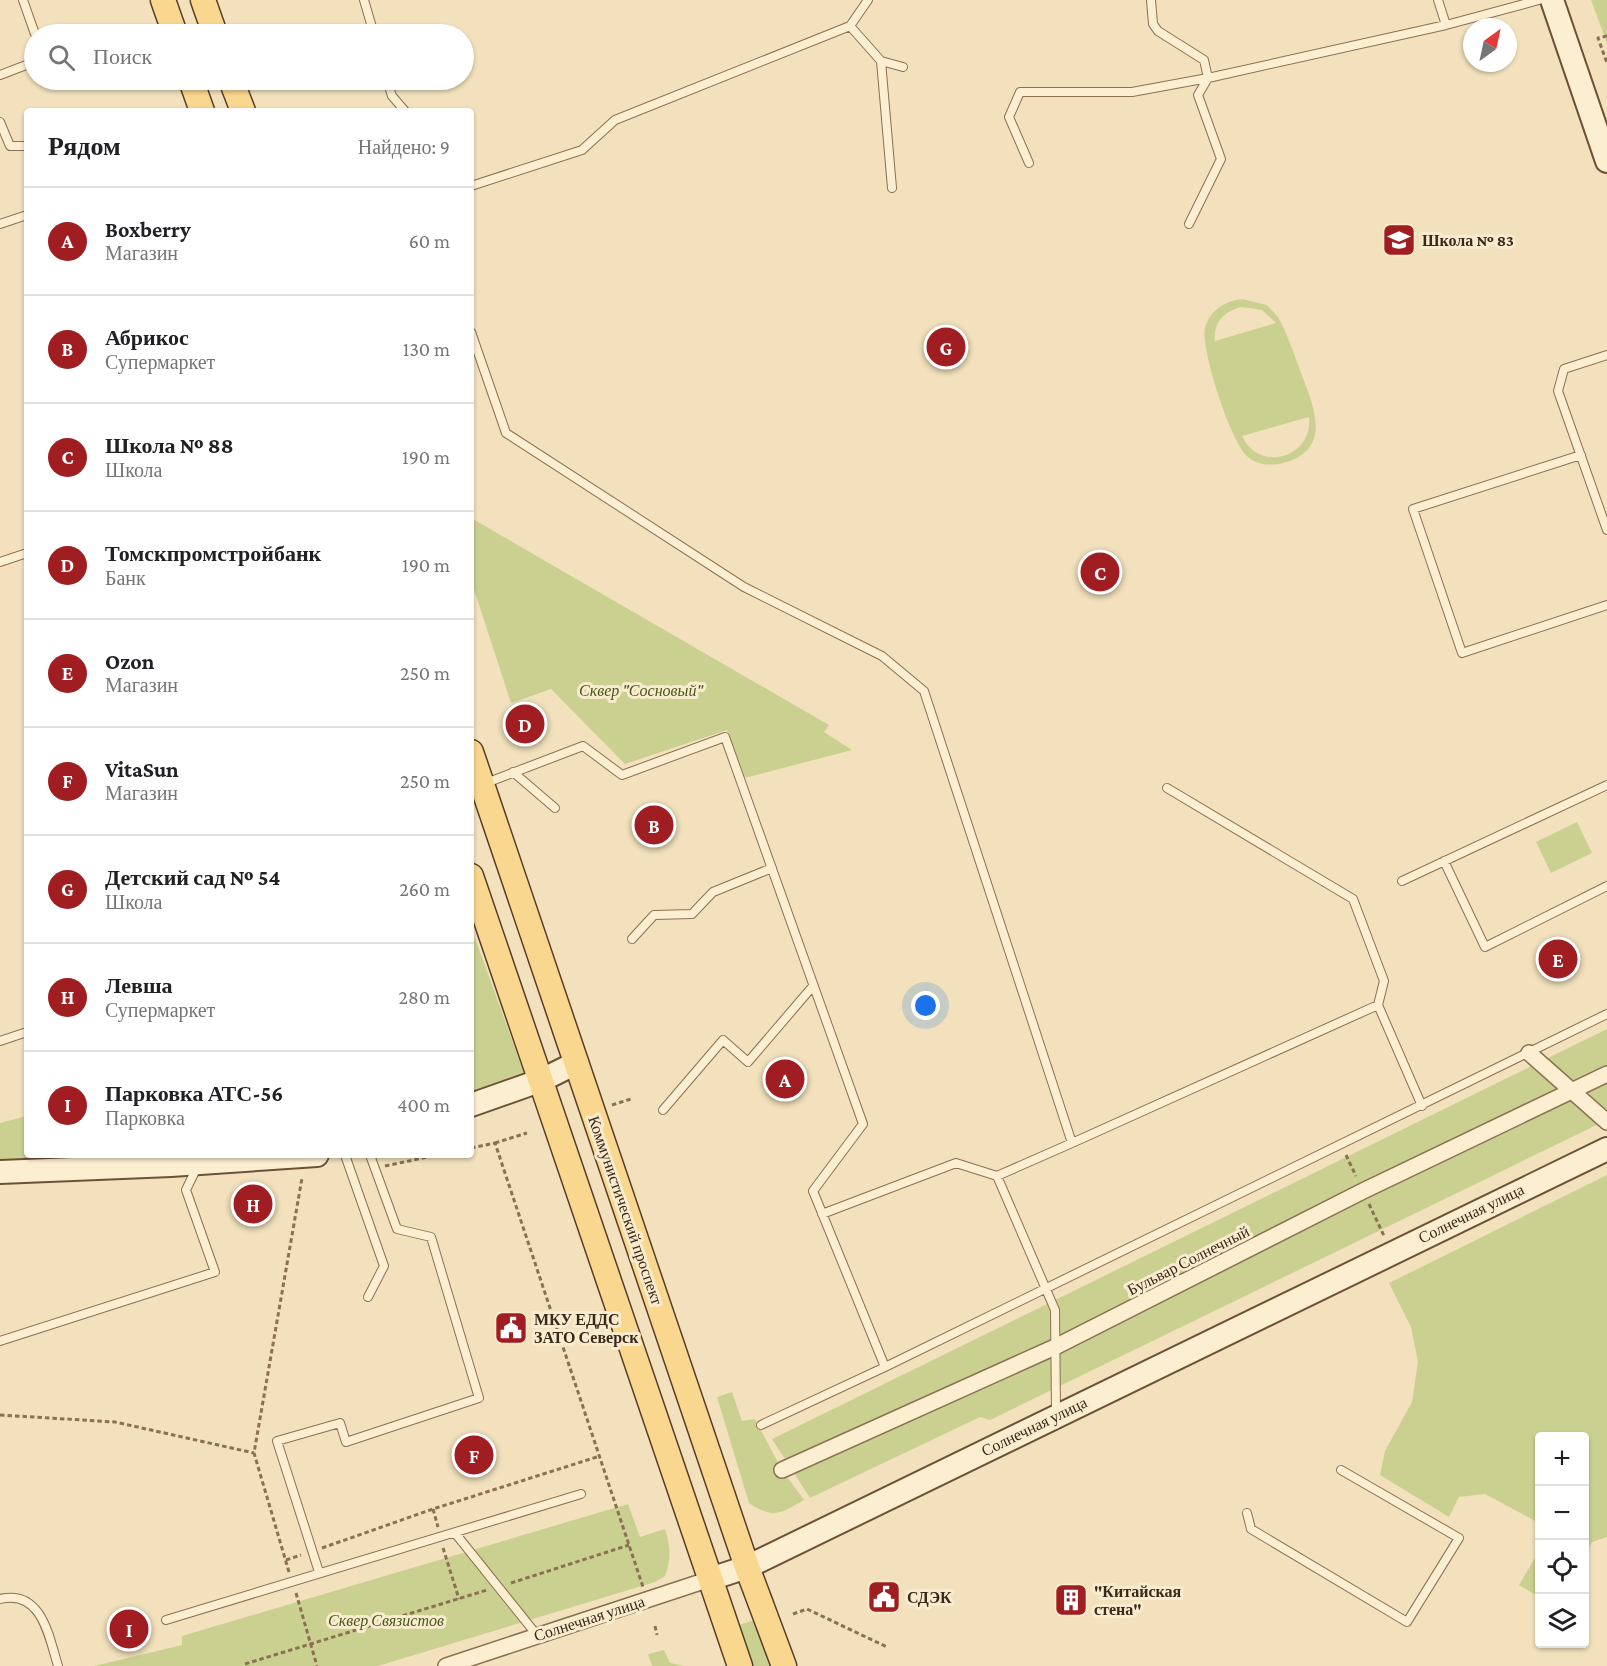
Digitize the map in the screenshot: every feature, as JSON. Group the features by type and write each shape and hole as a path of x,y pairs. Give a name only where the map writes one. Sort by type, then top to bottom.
{"main road":[{"path":"163,0 171,24"},
{"path":"203,0 211,24"},
{"path":"1552,0 1605,148"},
{"path":"195,90 201,108"},
{"path":"235,90 242,108"},
{"name":"Коммунистический проспект","path":"477,779 747,1567 784,1666"},
{"path":"474,885 740,1666"},
{"path":"474,1104 542,1080 576,1063"},
{"name":"Солнечная улица","path":"710,1579 747,1567 1056,1414 1607,1149"},
{"path":"0,1172 170,1160 199,1163 273,1158"}],"street":[{"path":"1528,1053 1607,1122"},
{"name":"Бульвар Солнечный","path":"782,1470 1055,1347 1363,1191 1607,1074"},
{"name":"Солнечная улица","path":"446,1666 483,1660 536,1634 710,1579"}],"lane":[{"path":"23,0 31,24"},
{"path":"364,0 371,24"},
{"path":"474,185 582,150 615,120 850,26 868,0"},
{"path":"1151,0 1153,24 1158,31 1204,60 1208,78 1198,95 1221,159 1189,224"},
{"path":"1438,0 1446,25"},
{"path":"1029,163 1009,117 1020,92 1132,92 1208,78 1446,25 1539,0"},
{"path":"850,26 881,61 903,67"},
{"path":"881,61 892,188"},
{"path":"0,75 24,66"},
{"path":"390,90 392,96 402,108"},
{"path":"0,122 10,146 24,146"},
{"path":"0,224 24,216"},
{"path":"474,341 506,433 744,587 882,656 924,691 1072,1143"},
{"path":"1607,355 1564,369 1558,391 1607,530"},
{"path":"1581,455 1413,509 1462,652 1607,605"},
{"path":"0,562 24,554"},
{"path":"477,779 513,772 583,746 622,775 725,737 862,1124 813,1191 885,1367"},
{"path":"513,772 555,808"},
{"path":"1402,881 1607,785"},
{"path":"1167,788 1353,899 1384,981 1378,1005 1422,1106"},
{"path":"1444,861 1485,948 1607,886"},
{"path":"632,939 654,915 692,914 713,892 772,868"},
{"path":"663,1110 723,1040 748,1062 813,986"},
{"path":"822,1215 956,1163 997,1176 1378,1005"},
{"path":"761,1425 1342,1146 1607,1014"},
{"path":"0,1041 24,1033"},
{"path":"346,1158 384,1266 368,1297"},
{"path":"319,1572 277,1441 340,1423 346,1442 478,1398 431,1237 397,1229 371,1158"},
{"path":"0,1341 215,1272 186,1190 199,1163"},
{"path":"997,1176 1047,1288 1054,1310 1056,1414"},
{"path":"1247,1513 1251,1530 1407,1622 1459,1538 1341,1470"},
{"path":"166,1620 581,1494"},
{"path":"455,1533 536,1634"},
{"path":"0,1599 18,1598 32,1604 42,1614 58,1666"}],"path":[{"path":"1607,36 1598,38 1607,63"},
{"path":"604,1108 631,1099"},
{"path":"474,1147 527,1132"},
{"path":"495,1143 601,1456 643,1588"},
{"path":"1342,1146 1390,1252"},
{"path":"388,1165 422,1158"},
{"path":"302,1178 254,1453 317,1666"},
{"path":"0,1415 115,1422 254,1453"},
{"path":"286,1560 433,1509 601,1456"},
{"path":"433,1509 459,1599"},
{"path":"245,1664 629,1545"},
{"path":"793,1614 807,1609 887,1647"},
{"path":"655,1626 657,1635"}],"green space":[{"path":"1591,0 1607,0 1607,43"},
{"path":"1242,299 1267,305 1278,317 1309,394 1316,421 1315,434 1311,445 1302,455 1287,462 1266,464 1248,457 1233,434 1218,395 1207,354 1205,328 1214,311","holes":["1242,307 1262,310 1276,323 1215,341 1216,329 1221,318 1230,311","1309,417 1308,431 1303,442 1294,451 1284,456 1260,455 1250,448 1242,436"]},
{"name":"Сквер \"Сосновый\"","path":"474,520 829,725 824,732 852,750 745,778 727,730 625,764 551,689 511,703 474,589"},
{"path":"1577,822 1592,853 1551,873 1536,842"},
{"path":"474,935 524,1073 474,1090"},
{"path":"1607,1029 1607,1120 990,1420 980,1417 810,1498 772,1439"},
{"path":"24,1117 24,1158 119,1158 0,1165 0,1123"},
{"path":"1607,1175 1607,1537 1592,1542 1589,1548 1589,1432 1535,1432 1535,1521 1485,1494 1459,1497 1449,1517 1380,1475 1385,1451 1412,1402 1418,1362 1411,1327 1389,1283"},
{"path":"732,1392 742,1421 755,1419 782,1470 804,1500 789,1509 771,1513 749,1503 717,1397"},
{"name":"Сквер Связистов","path":"628,1504 640,1537 665,1529 669,1547 669,1563 665,1576 655,1582 378,1666 94,1666 182,1645 182,1636"},
{"path":"1535,1558 1535,1595 1519,1585"},
{"path":"754,1620 770,1666 753,1666 739,1625"},
{"path":"664,1650 670,1663 685,1666 652,1666 648,1654"}],"place":[{"name":"Школа № 83","path":"1399,240"},
{"name":"Детский сад № 54","path":"946,347"},
{"name":"Школа № 88","path":"1100,572"},
{"name":"Томскпромстройбанк","path":"525,724"},
{"name":"Абрикос","path":"654,825"},
{"name":"Ozon","path":"1558,959"},
{"name":"Boxberry","path":"785,1079"},
{"name":"Левша","path":"253,1204"},
{"name":"МКУ ЕДДС ЗАТО Северск","path":"511,1328"},
{"name":"VitaSun","path":"474,1455"},
{"name":"СДЭК","path":"884,1597"},
{"name":"\"Китайская стена\"","path":"1071,1600"},
{"name":"Парковка АТС-56","path":"129,1629"}]}
